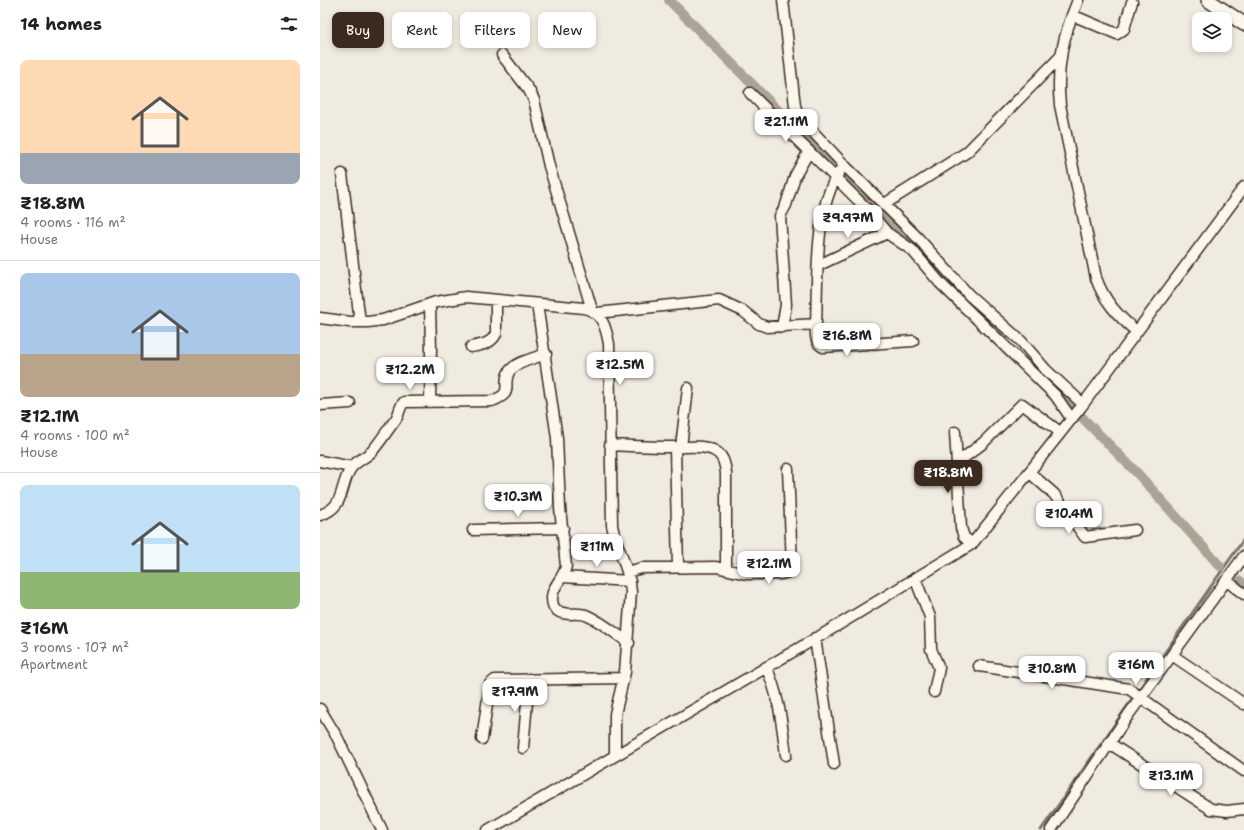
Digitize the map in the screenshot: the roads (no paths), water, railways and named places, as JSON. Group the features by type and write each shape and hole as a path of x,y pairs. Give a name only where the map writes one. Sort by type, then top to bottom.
{"main road":[{"path":"1208,0 1244,24"}],"street":[{"path":"783,0 796,111 803,122 866,208 887,233 912,250 940,283 1055,395 1078,410"},
{"path":"1078,0 1066,30 1060,57 1058,81 1060,105 1096,278 1107,303 1137,332"},
{"path":"1072,15 1117,34 1124,29 1132,2"},
{"path":"502,55 529,90 534,100 550,173 594,312 604,326 608,344 612,525 615,544 628,576 629,643 624,678 615,714 615,754"},
{"path":"883,205 967,152 1060,57"},
{"path":"750,93 809,151 883,205 918,238 969,295 1020,341 1046,370 1078,410"},
{"path":"782,328 786,305 779,218 786,205 795,176 809,151"},
{"path":"839,172 825,208 819,265 816,324 816,338 818,343 823,347 913,341"},
{"path":"342,174 360,322"},
{"path":"488,830 972,544 1078,410 1244,187"},
{"path":"819,265 887,233"},
{"path":"320,318 360,322 382,320 430,305 466,297 537,304 594,312 719,300 743,311 759,324 773,328 816,324"},
{"path":"471,347 484,345 494,338 496,334 496,300"},
{"path":"537,304 546,354 557,438 566,566 562,577 553,589 552,604 556,610 564,614 578,613 588,616 629,643"},
{"path":"430,305 430,402"},
{"path":"320,515 327,513 337,503 341,497 348,474 352,467 375,448 396,418 400,405 404,402 492,401 501,397 506,392 510,371 519,364 546,354"},
{"path":"678,567 678,447 688,388"},
{"path":"320,405 350,403"},
{"path":"957,463 983,443 1022,404 1060,432"},
{"path":"955,432 961,528 964,537 972,544"},
{"path":"610,445 678,447 697,446 714,450 725,463 726,569"},
{"path":"320,461 352,467"},
{"path":"562,577 628,576 642,568 678,567 726,569 746,574 781,574 788,572 792,565 788,469"},
{"path":"1029,472 1054,494 1085,537 1135,530"},
{"path":"473,530 563,528"},
{"path":"1051,830 1110,743 1137,695 1172,655 1226,581 1243,561"},
{"path":"915,578 929,612 931,626 931,649 939,668 934,692"},
{"path":"1226,581 1244,594"},
{"path":"815,638 834,764"},
{"path":"1172,655 1244,704"},
{"path":"979,666 1057,680 1123,688 1137,695 1244,771"},
{"path":"766,667 773,683 782,725 786,755"},
{"path":"482,739 490,684 492,682 499,679 624,678"},
{"path":"523,748 529,679"},
{"path":"320,709 337,737 382,830"},
{"path":"1110,743 1211,809 1227,811 1244,810"}],"waterway":[{"path":"669,0 1002,337"},
{"path":"1055,390 1139,475 1220,566"},
{"path":"1041,830 1244,539"},
{"path":"1240,581 1244,584"}]}
